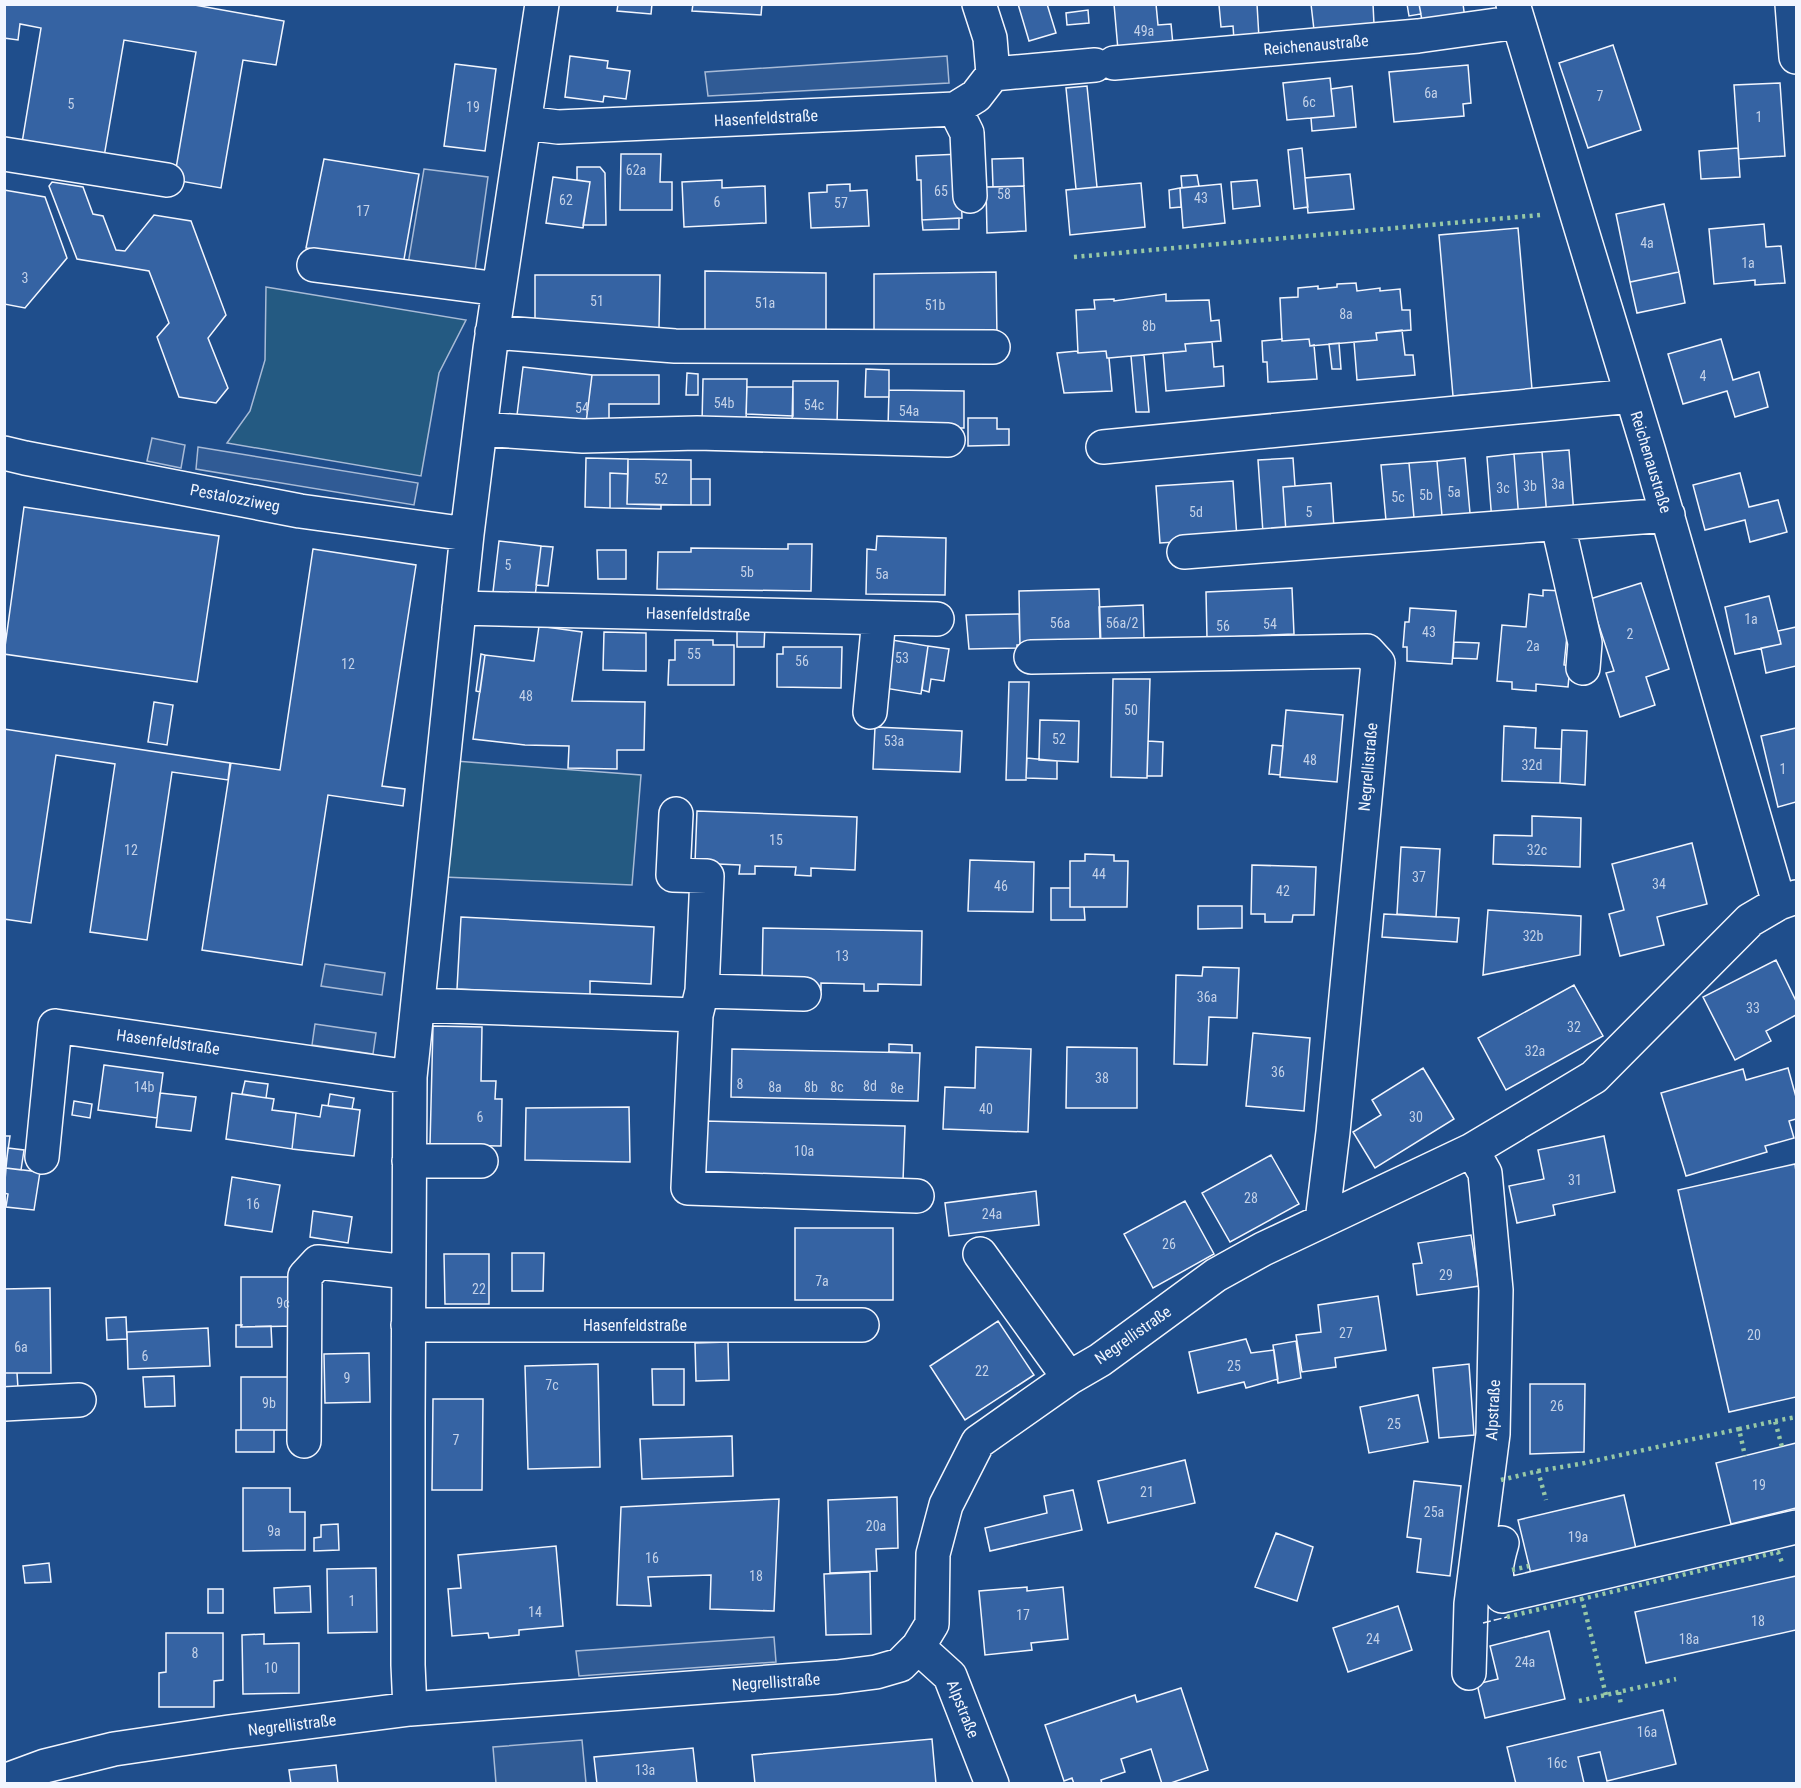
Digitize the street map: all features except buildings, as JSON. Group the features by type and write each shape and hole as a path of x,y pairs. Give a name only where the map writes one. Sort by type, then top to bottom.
{"street":[{"path":"410,1709 408,1272 410,1077 480,429 542,4"},
{"path":"970,196 966,133 955,109 976,96 993,74 990,38 979,4"},
{"path":"1792,4 1797,57"},
{"name":"Reichenaustraße","path":"993,74 1418,36 1515,13 1668,515 1791,906"},
{"name":"Hasenfeldstraße","path":"525,123 558,127 955,109"},
{"path":"4,154 167,180"},
{"path":"314,266 499,289"},
{"path":"491,345 993,347"},
{"path":"469,519 456,484 455,451 463,389 469,376 491,345"},
{"path":"1104,447 1632,396"},
{"path":"480,429 583,436 697,433 948,440"},
{"name":"Pestalozziweg","path":"4,453 300,511 469,519"},
{"path":"1184,552 1668,515"},
{"path":"1558,525 1585,643 1583,668"},
{"name":"Hasenfeldstraße","path":"459,608 937,619"},
{"path":"870,712 879,618"},
{"name":"Negrellistraße","path":"1031,657 1367,651 1378,663 1322,1221"},
{"path":"676,814 673,875 707,876 688,1188 917,1196"},
{"name":"Negrellistraße","path":"4,1781 45,1766 114,1749 410,1709 837,1677 876,1672 900,1665 918,1647 932,1624 933,1554 946,1505 978,1442 1100,1360 1216,1275 1263,1249 1472,1150 1594,1077 1750,920 1791,906"},
{"path":"418,1005 699,1003 804,994"},
{"name":"Hasenfeldstraße","path":"42,1156 55,1026 410,1077"},
{"name":"Alpstraße","path":"1469,1673 1471,1604 1493,1434 1496,1290 1485,1173 1472,1150"},
{"path":"409,1161 481,1161"},
{"path":"980,1254 1070,1378"},
{"path":"304,1441 304,1276 318,1262 408,1272"},
{"name":"Hasenfeldstraße","path":"408,1325 862,1325"},
{"path":"4,1404 79,1400"},
{"path":"1502,1543 1497,1559 1496,1581 1502,1596 1797,1527"},
{"name":"Alpstraße","path":"918,1647 950,1676 991,1783"}],"shaded area":[{"path":"947,56 949,83 708,96 705,72"},
{"path":"424,169 488,177 471,300 404,288"},
{"path":"266,287 466,320 439,373 421,476 227,443 250,411 265,360"},
{"path":"152,438 185,445 181,468 147,461"},
{"path":"198,447 418,483 414,505 196,469"},
{"path":"455,761 641,775 632,885 443,877"},
{"path":"325,964 385,973 382,995 321,986"},
{"path":"315,1024 376,1033 373,1054 312,1045"},
{"path":"774,1637 776,1662 579,1676 576,1651"},
{"path":"582,1740 586,1783 496,1783 493,1747"}],"hedge":[{"path":"1074,257 1540,215"},
{"path":"1775,1421 1796,1417"},
{"path":"1739,1429 1775,1421 1782,1447"},
{"path":"1538,1471 1739,1429 1745,1456"},
{"path":"1501,1480 1538,1471 1546,1500"},
{"path":"1606,1695 1582,1599 1778,1552 1783,1565"},
{"path":"1512,1570 1529,1566"},
{"path":"1507,1617 1582,1599"},
{"path":"1579,1701 1676,1679"},
{"path":"1619,1692 1621,1706"}],"fence":[{"path":"1483,1623 1507,1617"}]}
